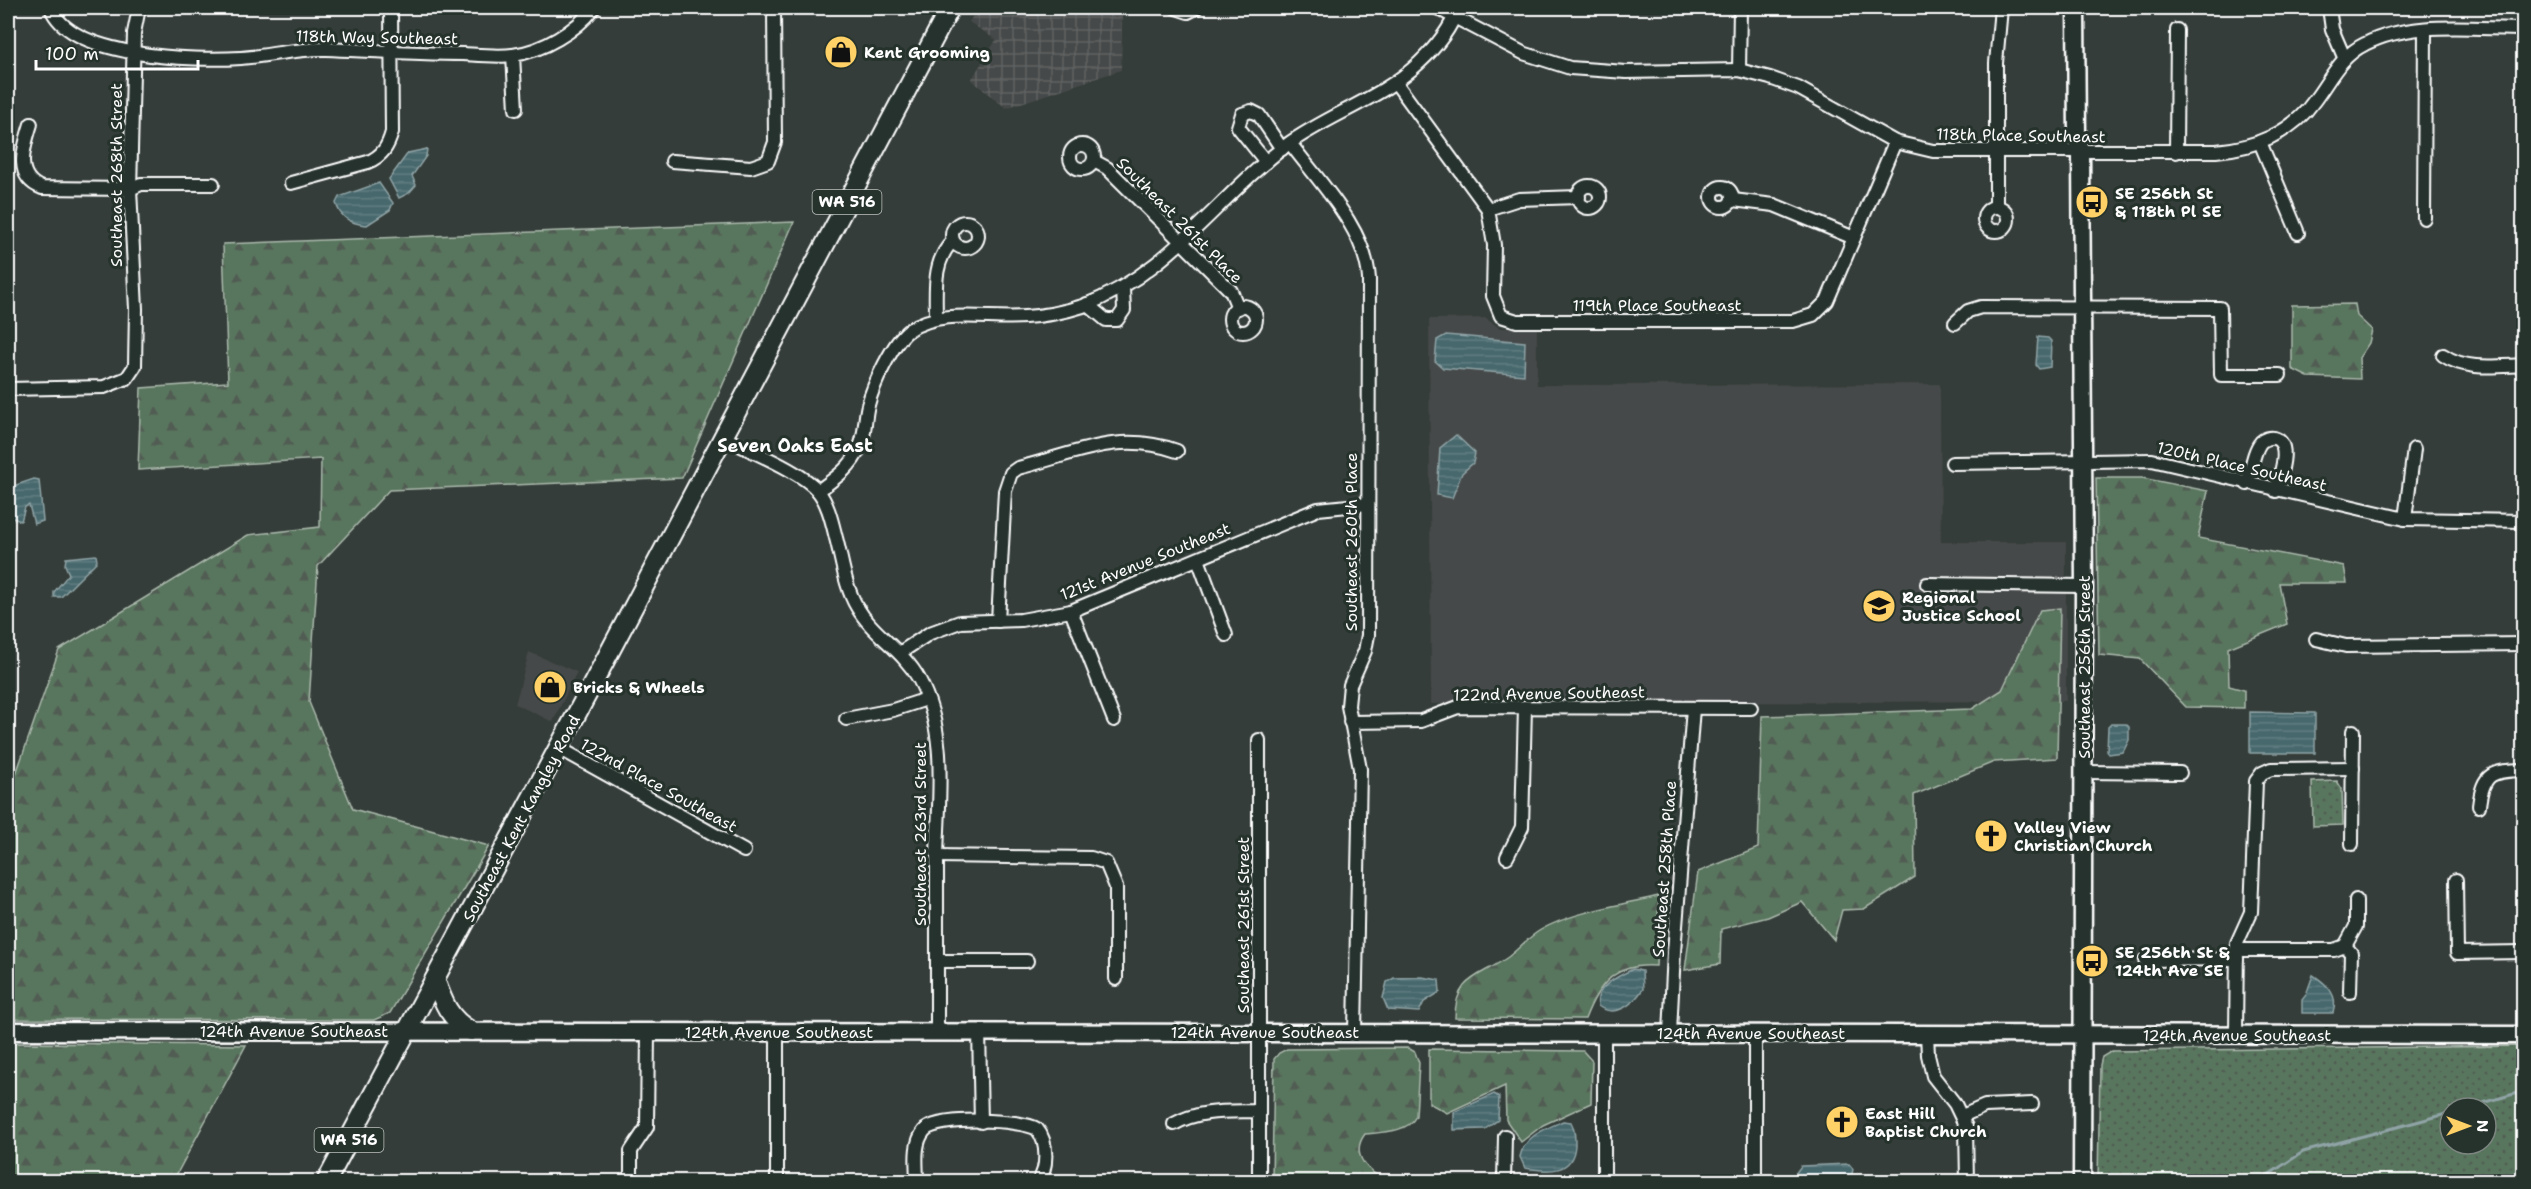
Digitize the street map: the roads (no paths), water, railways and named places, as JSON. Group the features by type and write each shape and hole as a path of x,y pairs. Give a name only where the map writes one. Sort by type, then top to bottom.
{"main road":[{"name":"Southeast Kent Kangley Road","path":"326,1182 559,748 950,8"},
{"path":"435,979 451,1017 457,1024 471,1031"}],"street":[{"name":"118th Way Southeast","path":"51,8 61,24 72,32 133,52 222,59 324,49 391,53 513,55 549,43 569,32 594,8"},
{"name":"Southeast 268th Street","path":"8,389 104,387 127,378 135,366 129,189 134,33 140,8"},
{"path":"291,183 368,162 385,150 392,132 391,8"},
{"path":"672,161 751,167 768,161 775,142 774,8"},
{"path":"1176,8 1188,12 1196,8"},
{"name":"118th Place Southeast","path":"1437,8 1456,12 1523,53 1570,68 1626,72 1739,70 1798,88 1895,142 1944,153 2235,150 2260,142 2288,128 2304,114 2344,57"},
{"path":"1739,70 1740,8"},
{"path":"1996,207 1996,63 2001,8"},
{"name":"Southeast 256th Street","path":"2076,8 2077,138 2081,153 2084,586 2082,1182"},
{"name":"Southeast 256th Street","path":"2081,153 2087,136 2088,8"},
{"path":"2329,8 2332,29 2344,57 2380,38 2395,33 2425,30 2523,29"},
{"path":"723,437 804,479 818,491 838,476 860,449 868,406 893,350 907,332 936,318 1025,317 1053,314 1087,304 1123,288 1154,268 1183,243 1266,162 1286,146 1396,83 1438,42 1456,12"},
{"path":"2176,152 2177,30"},
{"path":"2424,218 2425,30"},
{"path":"513,55 516,108"},
{"path":"1396,83 1488,209 1519,199 1579,197"},
{"name":"Southeast 260th Place","path":"1266,162 1238,127 1242,114 1251,111 1259,115 1286,146 1357,234 1368,264 1368,635 1365,651 1350,685 1350,722 1360,769 1355,1032"},
{"path":"31,124 23,148 22,165 26,177 32,184 52,189 129,189 141,184 213,184"},
{"path":"1732,200 1774,205 1854,238 1895,142"},
{"path":"2260,142 2298,233"},
{"name":"Southeast 261st Place","path":"1094,161 1107,168 1231,291 1238,308"},
{"name":"119th Place Southeast","path":"1488,209 1494,245 1493,296 1501,316 1517,321 1793,321 1813,315 1827,301 1854,238"},
{"path":"936,318 937,270 941,258 953,241"},
{"path":"1087,304 1106,320 1117,320 1124,310 1123,288"},
{"path":"1955,324 1968,311 1981,307 2220,308 2221,375 2280,375"},
{"path":"2443,355 2453,362 2468,366 2523,365"},
{"path":"2247,484 2260,444 2274,438 2280,441 2284,450 2276,491"},
{"path":"998,621 1005,491 1011,473 1018,468 1107,443 1146,442 1178,452"},
{"path":"2405,519 2414,449"},
{"name":"120th Place Southeast","path":"1952,463 2152,460 2276,491 2405,519 2523,521"},
{"name":"Southeast 263rd Street","path":"818,491 826,505 849,590 857,607 867,621 901,652 919,679 927,699 939,745 936,1032"},
{"name":"121st Avenue Southeast","path":"901,652 944,626 960,622 1042,618 1071,611 1318,509 1368,504"},
{"path":"1198,559 1226,635"},
{"path":"1927,584 2084,586"},
{"path":"1071,611 1114,720"},
{"path":"2316,639 2346,646 2523,644"},
{"path":"846,719 893,710 927,699"},
{"name":"122nd Avenue Southeast","path":"1350,722 1421,721 1458,707 1751,708"},
{"path":"1507,857 1522,827 1524,707"},
{"name":"Southeast 258th Place","path":"1670,1033 1675,929 1693,708"},
{"path":"2352,844 2354,731"},
{"name":"Southeast 261st Street","path":"1259,740 1259,1182"},
{"name":"122nd Place Southeast","path":"559,748 744,851"},
{"path":"2236,1034 2237,955 2239,937 2251,912 2254,791 2258,777 2271,769 2353,768"},
{"path":"2479,806 2481,790 2492,774 2500,770 2523,770"},
{"path":"2084,772 2180,773"},
{"path":"937,856 1091,858 1106,863 1116,886 1116,979"},
{"path":"2456,880 2457,953 2523,952"},
{"path":"2145,960 2334,950 2345,946 2356,926 2356,900"},
{"path":"2345,946 2351,954 2350,992"},
{"path":"937,962 1027,962"},
{"name":"124th Avenue Southeast","path":"8,1031 2523,1035"},
{"path":"979,1031 981,1122"},
{"path":"777,1032 777,1182"},
{"path":"1604,1032 1604,1182"},
{"path":"631,1182 631,1151 643,1136 649,1115 648,1033"},
{"path":"1755,1033 1755,1182"},
{"path":"1927,1034 1928,1055 1933,1076 1962,1116 1968,1135 1967,1182"},
{"path":"1962,1116 1985,1106 2032,1104"},
{"path":"1174,1124 1191,1115 1203,1112 1259,1112"},
{"path":"918,1182 917,1149 924,1131 939,1123 981,1122 1022,1123 1037,1129 1045,1145 1044,1169 1038,1182"},
{"path":"1504,1136 1504,1182"}],"water":[{"path":"427,149 426,156 412,176 416,185 409,193 399,198 389,179 408,153"},
{"path":"379,183 393,203 390,210 367,225 352,222 340,213 336,203 339,197"},
{"path":"1446,335 1525,342 1524,375 1443,368 1435,361 1437,340"},
{"path":"2038,337 2048,338 2051,341 2050,367 2039,369 2036,365"},
{"path":"1456,435 1475,453 1473,463 1462,473 1452,498 1437,495 1440,448"},
{"path":"34,479 39,480 43,521 34,524 29,505 25,507 21,521 12,518 10,506 16,485"},
{"path":"96,555 97,561 61,597 54,597 54,592 69,574 65,565 66,558"},
{"path":"2250,712 2315,713 2315,753 2250,753"},
{"path":"2111,724 2126,724 2129,727 2129,740 2123,752 2109,754 2107,750 2108,727"},
{"path":"1633,969 1642,971 1643,989 1634,1000 1618,1010 1605,1010 1598,1006 1598,999 1603,988"},
{"path":"2313,975 2323,982 2333,995 2333,1013 2302,1013 2302,1000"},
{"path":"1422,977 1439,980 1440,992 1424,1002 1419,1012 1388,1010 1383,998 1387,982 1394,978"},
{"path":"1494,1094 1499,1097 1498,1120 1485,1129 1454,1130 1454,1112"},
{"path":"1563,1121 1571,1122 1574,1130 1575,1145 1570,1161 1558,1169 1525,1168 1520,1157 1526,1144 1536,1134"},
{"path":"1849,1164 1853,1169 1851,1179 1844,1181 1793,1181 1792,1178 1801,1166"}],"waterway":[{"path":"2498,1099 2524,1091"},
{"path":"2253,1182 2265,1177 2303,1152 2438,1116"}],"place":[{"name":"Kent Grooming","path":"841,52"},
{"name":"SE 256th St & 118th Pl SE","path":"2092,202"},
{"name":"Regional Justice School","path":"1879,606"},
{"name":"Bricks & Wheels","path":"550,687"},
{"name":"Valley View Christian Church","path":"1991,836"},
{"name":"SE 256th St & 124th Ave SE","path":"2092,961"},
{"name":"East Hill Baptist Church","path":"1842,1122"}],"district":[{"name":"Seven Oaks East","path":"795,446"}]}
